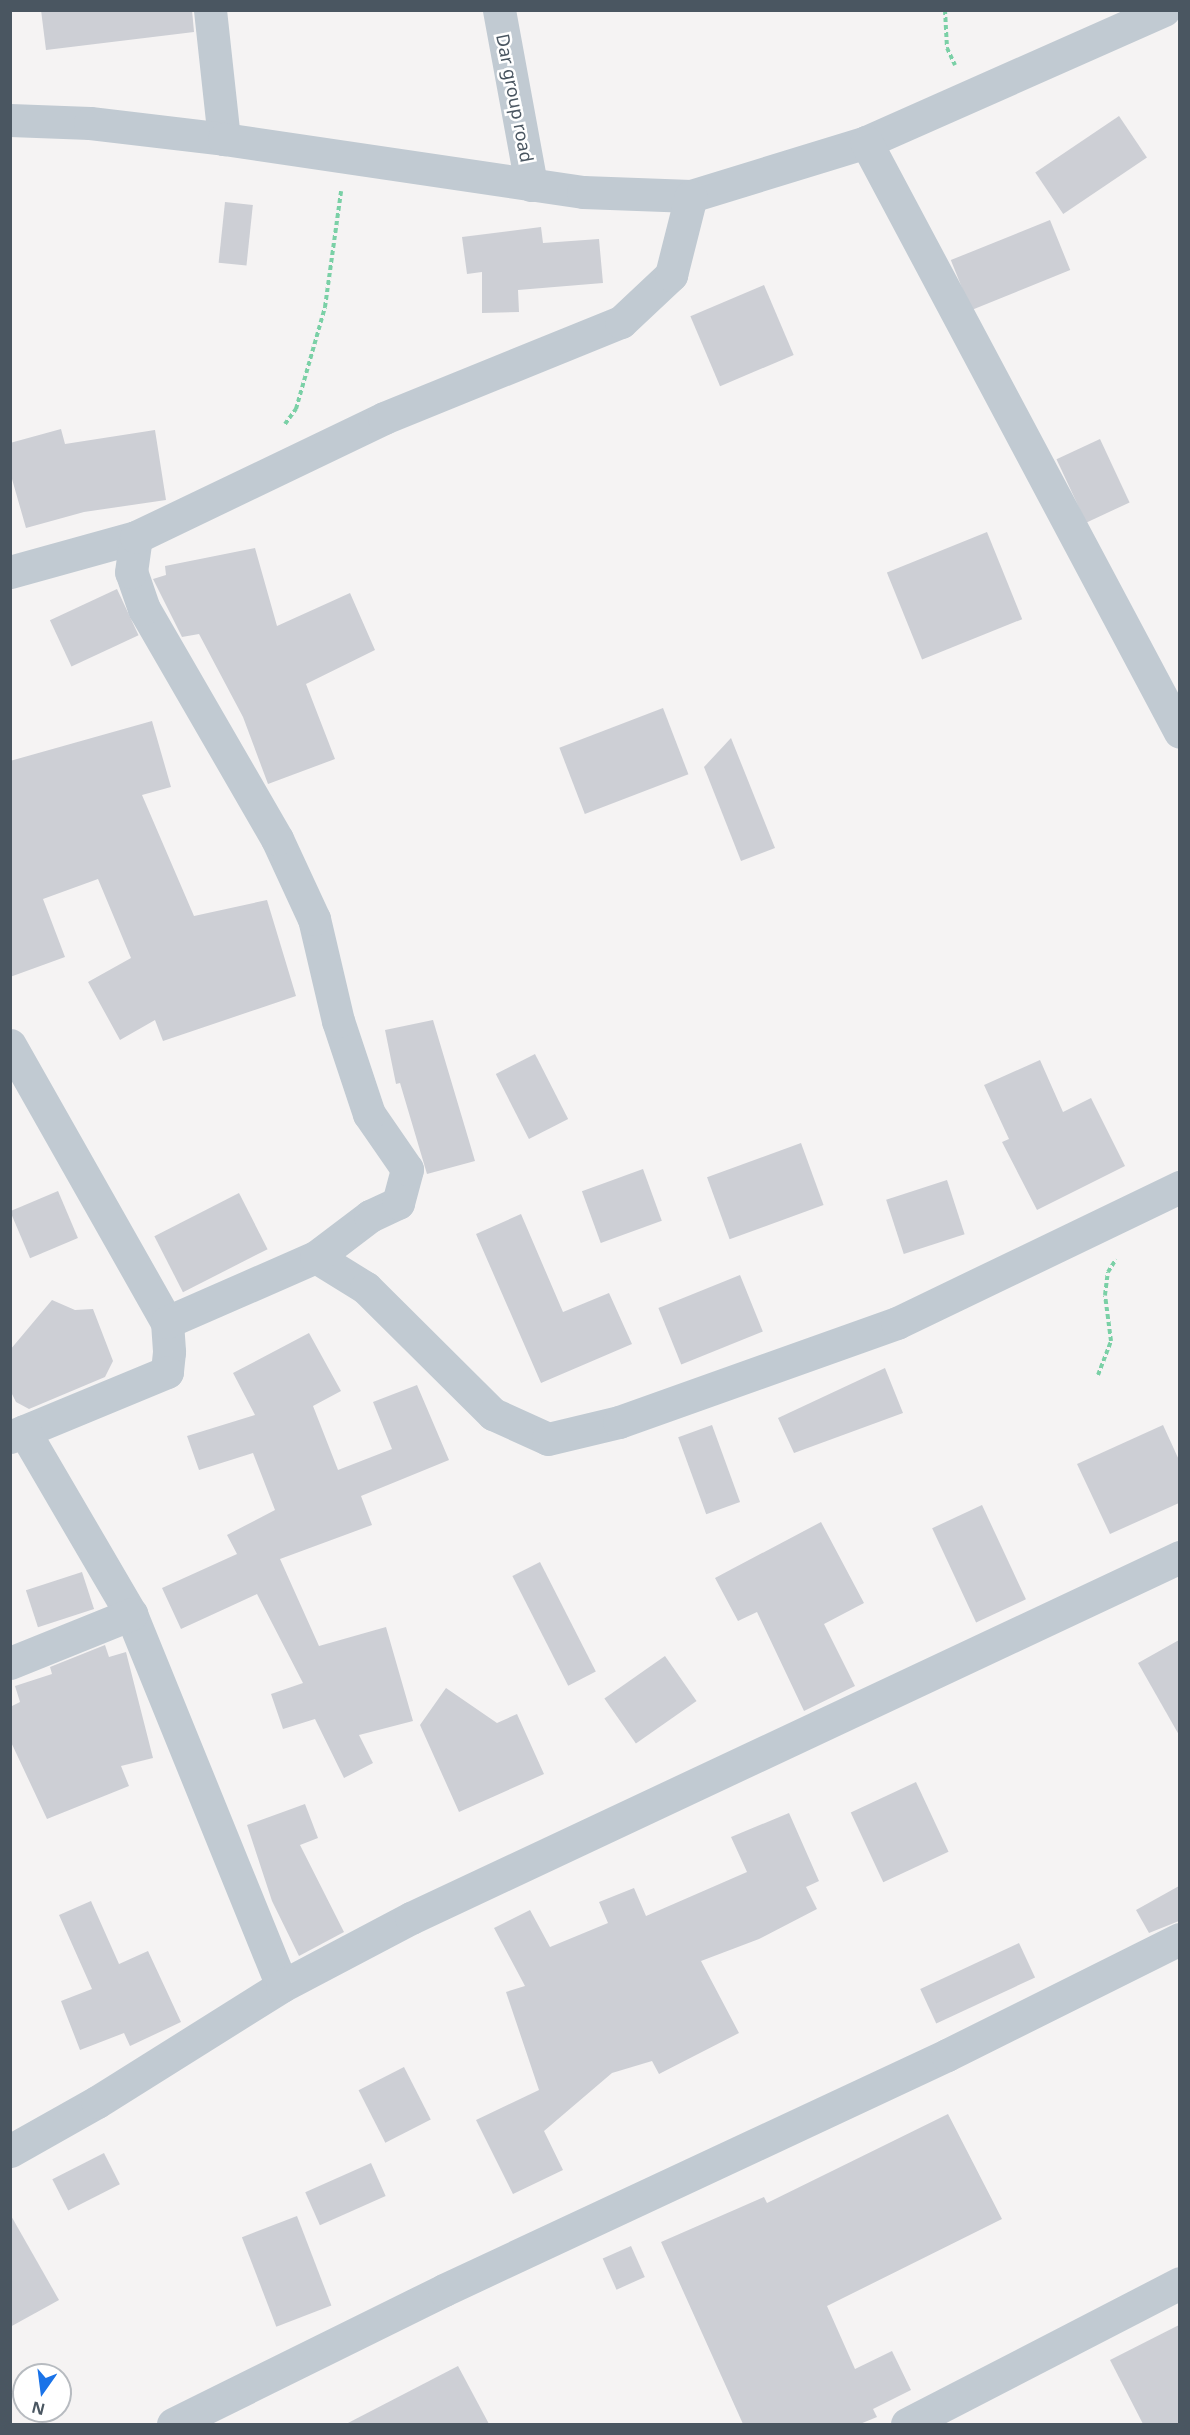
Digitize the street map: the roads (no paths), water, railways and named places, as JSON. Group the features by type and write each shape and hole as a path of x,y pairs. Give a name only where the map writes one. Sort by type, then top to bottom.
{"street":[{"path":"210,10 224,139"},
{"name":"Dar group road","path":"499,10 531,185"},
{"path":"10,120 90,123 224,139 583,192 691,196 866,142 1159,12"},
{"path":"866,142 1179,732"},
{"path":"10,572 136,537 384,418 621,322 671,275 691,196"},
{"path":"136,537 130,572 144,609 277,839 314,919 338,1021 369,1114 407,1169 398,1203 370,1216 316,1257 167,1322"},
{"path":"10,1045 167,1322 167,1372 17,1434 131,1614 282,1986"},
{"path":"316,1257 366,1288 493,1414 548,1439 619,1422 897,1323 1179,1187"},
{"path":"10,2151 97,2103 282,1986 411,1918 1179,1557"},
{"path":"10,1663 131,1614"},
{"path":"173,2424 444,2290 937,2060 1179,1939"},
{"path":"907,2424 1179,2283"}]}
